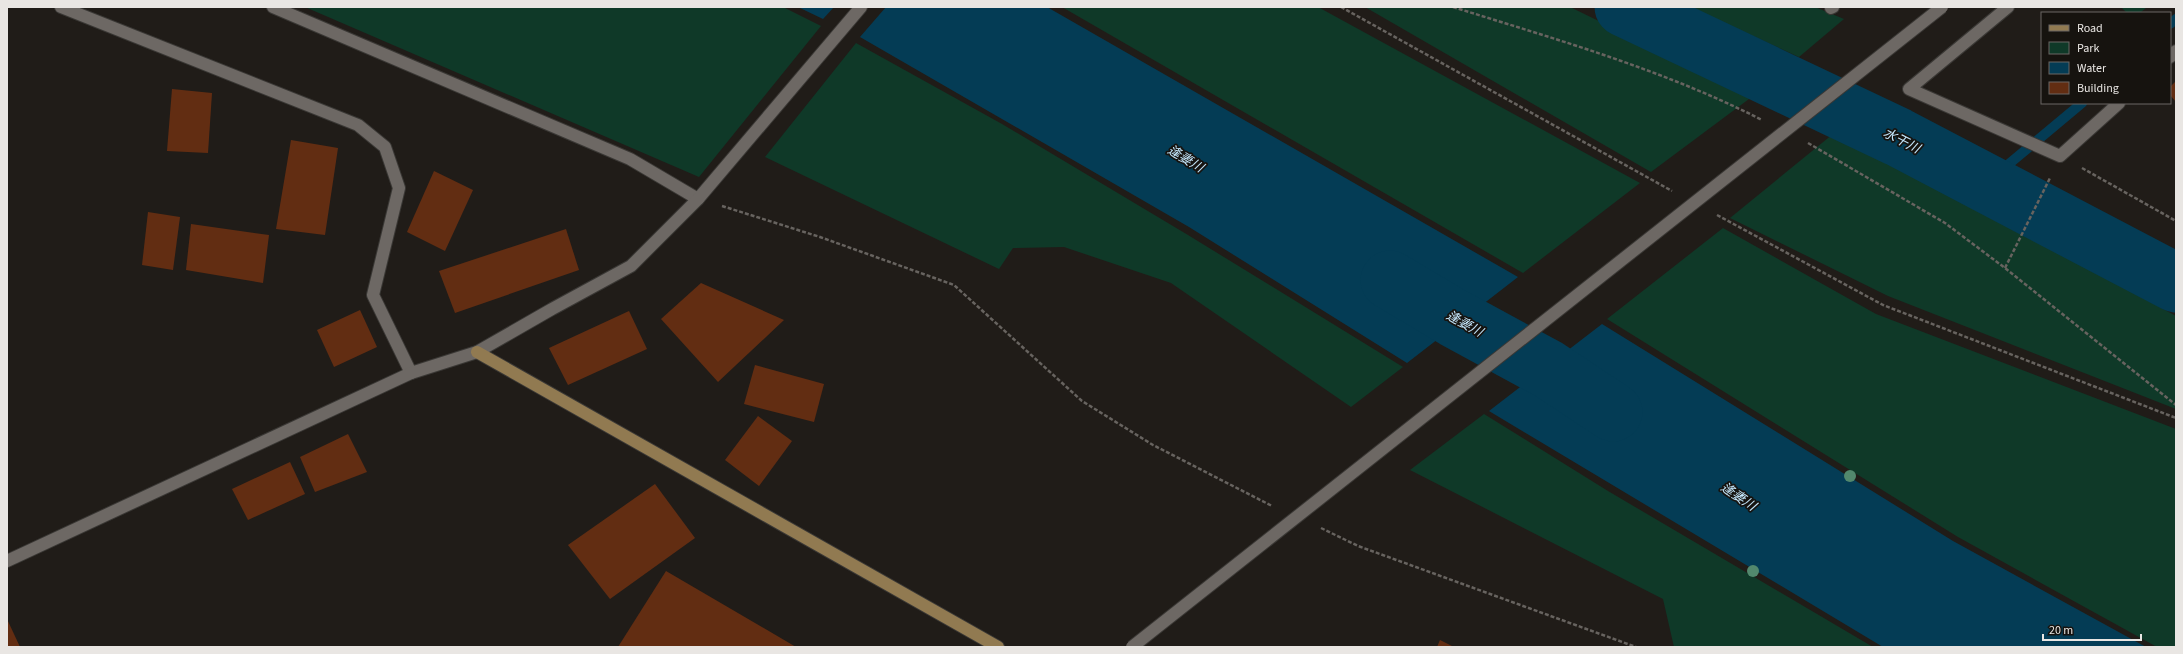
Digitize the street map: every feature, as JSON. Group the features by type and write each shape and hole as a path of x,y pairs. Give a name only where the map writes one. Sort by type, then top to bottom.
{"street":[{"path":"61,7 358,125 385,147 399,188 373,295 411,373"},
{"path":"273,7 630,159 698,199"},
{"path":"7,561 229,456 411,373 477,352 631,266 698,199 861,7"},
{"path":"1132,647 1874,63 1942,7"},
{"path":"2008,7 1909,89 2060,156 2118,104"},
{"path":"477,352 998,647"}],"path":[{"path":"1341,7 1675,192"},
{"path":"1453,7 1651,70 1730,103 1764,120"},
{"path":"1805,141 1945,223 2005,268 2176,405"},
{"path":"2005,268 2060,156 2176,221"},
{"path":"698,199 820,237 954,286 1082,401 1153,444 1273,506"},
{"path":"1716,215 1883,305 2176,418"},
{"path":"1315,526 1358,546 1636,647"}],"green space":[{"path":"305,7 783,7 821,26 699,177"},
{"path":"1062,7 1318,7 1640,183 1523,273"},
{"path":"1365,7 1570,7 1753,96 1651,172"},
{"path":"1689,7 1815,7 1844,19 1799,57"},
{"path":"2121,7 2147,7 2141,12 2126,12"},
{"path":"856,43 1002,124 1188,235 1403,367 1351,407 1171,283 1064,247 1013,248 999,269 765,157"},
{"path":"1833,134 2061,253 2176,316 2176,409 1888,296 1730,218"},
{"path":"1723,228 1876,314 2176,429 2176,647 2157,647 1958,537 1607,319"},
{"path":"1484,414 1608,491 1873,647 1674,647 1663,599 1410,470"}],"water":[{"path":"798,7 834,7 823,19"},
{"path":"886,7 1047,7 1518,277 1407,363 1189,227 860,37"},
{"path":"1602,324 1953,541 2146,647 1883,647 1489,411"}],"building":[{"path":"2176,81 2176,102 2171,96 2171,86"},
{"path":"172,89 212,93 208,153 167,151"},
{"path":"291,140 338,148 325,235 276,229"},
{"path":"434,171 473,190 445,251 407,232"},
{"path":"148,212 180,217 173,270 142,265"},
{"path":"191,224 269,235 263,283 186,270"},
{"path":"566,229 579,270 455,313 439,271"},
{"path":"701,283 784,320 718,382 661,319"},
{"path":"360,310 377,347 334,367 317,330"},
{"path":"629,311 647,349 568,385 549,348"},
{"path":"755,365 824,384 814,422 744,404"},
{"path":"758,416 792,441 759,486 725,460"},
{"path":"348,434 367,472 315,492 300,457"},
{"path":"290,462 305,494 248,520 232,489"},
{"path":"655,484 695,538 610,599 568,545"},
{"path":"666,571 796,647 618,647"},
{"path":"7,619 20,647 7,647"},
{"path":"1440,640 1454,647 1437,647"}],"waterway":[{"name":"水干川","path":"1624,7 1898,137 2176,283"},
{"path":"2171,23 2176,19"},
{"path":"1986,183 2081,104"},
{"name":"逢妻川","path":"1390,280 1454,318 1548,369 1613,412"}]}
